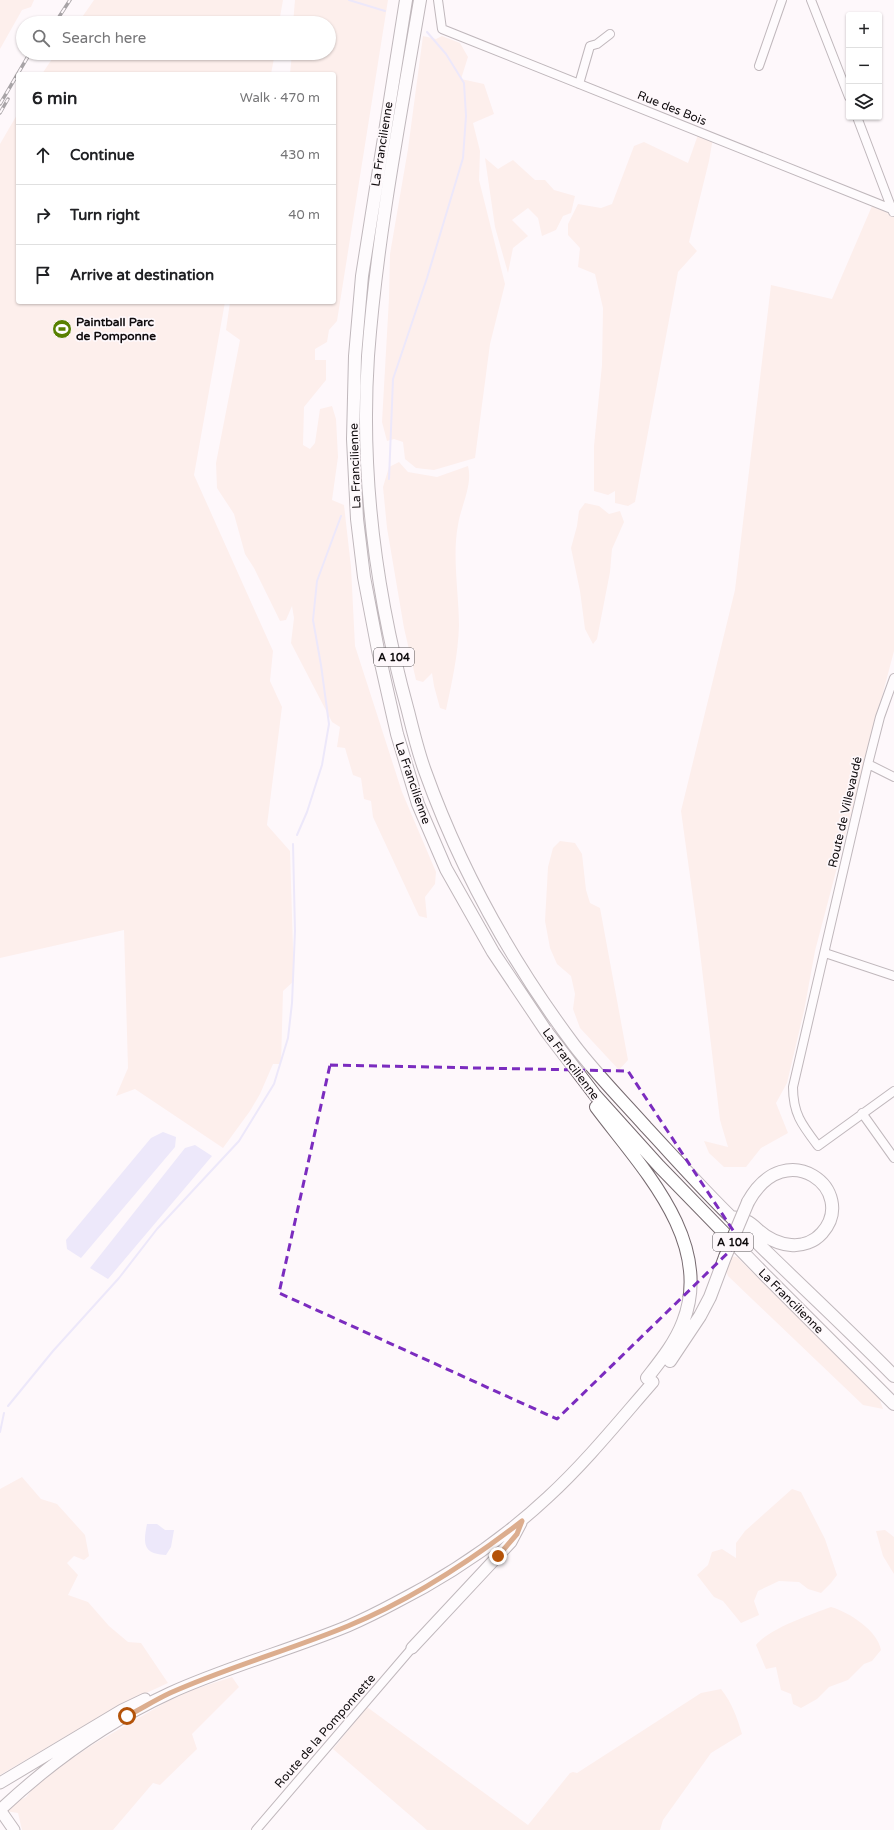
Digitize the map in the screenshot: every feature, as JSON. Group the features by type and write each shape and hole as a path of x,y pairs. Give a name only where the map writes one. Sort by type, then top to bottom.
{"highway":[{"name":"La Francilienne","path":"406,0 368,229 362,276 354,356 353,439 357,519 361,559 378,650 395,727 418,804 446,869 493,952 521,996 579,1074 634,1139 766,1277 894,1404"},
{"name":"La Francilienne","path":"420,0 375,278 368,358 366,409 368,485 377,576 402,691 424,769 451,837 513,955 539,996 576,1048 616,1094 730,1216 894,1376"},
{"path":"579,1074 581,1088 656,1187 672,1212 682,1234 687,1251 691,1278 687,1309 676,1337 650,1380"},
{"path":"650,1380 689,1335 700,1316 710,1297 725,1257 748,1202 755,1189 772,1175 785,1171 803,1171 814,1176 825,1186 831,1200 832,1215 826,1229 819,1236 802,1245 792,1245 774,1241 747,1221 730,1216"}],"main road":[{"path":"14,1830 0,1810 28,1784 67,1754 127,1716 169,1694 212,1676 349,1625 403,1599 487,1548 522,1521 555,1490 650,1380"},
{"path":"461,1564 547,1490 650,1380"},
{"path":"412,1648 511,1542 517,1534 522,1521"},
{"path":"0,1783 122,1710 169,1687 212,1676"}],"street":[{"name":"Rue des Bois","path":"438,0 442,29 894,210"},
{"path":"759,66 782,0"},
{"path":"811,0 846,89"},
{"path":"579,84 590,46 597,44 610,34"},
{"path":"858,120 894,210"},
{"name":"Route de Villevaudé","path":"862,1113 818,1146 801,1124 793,1100 793,1087 868,764 880,717 894,678"},
{"path":"868,764 894,777"},
{"path":"825,953 894,976"},
{"path":"894,1091 862,1113 894,1158"},
{"name":"Route de la Pomponnette","path":"256,1830 412,1648"}],"highlighted area":[{"path":"330,1065 628,1071 740,1241 557,1419 279,1293"}],"shaded area":[{"path":"0,0 34,0 31,7 22,10 19,16 16,16 16,21 0,49"},
{"path":"94,0 283,0 280,16 83,16"},
{"path":"295,0 388,0 337,321 329,330 327,342 315,349 315,360 326,360 326,380 304,407 303,445 310,449 315,443 320,409 332,406 336,419 338,457 332,500 344,505 351,567 355,646 402,792 436,872 435,884 425,897 427,918 419,916 373,817 371,801 364,799 361,778 353,775 345,748 337,747 340,727 332,722 291,643 294,618 292,606 286,620 280,621 254,568 245,554 234,514 217,488 216,463 240,340 226,330 230,304 336,304 336,72 290,72 291,60 336,60 336,16 294,16"},
{"path":"423,36 436,39 442,36 460,43 468,57 461,79 484,84 494,114 473,123 480,151 479,180 505,284 490,344 475,458 434,470 416,468 405,459 403,442 394,439 387,441 382,422 390,254 408,149"},
{"path":"51,60 274,60 271,72 43,72"},
{"path":"16,116 16,304 225,304 194,475 273,651 270,681 282,707 267,825 290,851 294,981 283,991 281,1064 273,1064 260,1094 250,1111 223,1148 135,1089 116,1096 128,1068 124,930 0,958 0,144"},
{"path":"699,132 713,138 709,161 689,242 697,251 678,272 635,502 628,506 615,503 615,491 608,495 594,491 594,446 602,365 603,308 595,274 578,267 580,248 568,235 568,224 578,204 601,208 612,204 634,146 644,142 688,163"},
{"path":"485,158 498,169 513,160 535,180 545,180 554,190 575,196 571,213 563,216 556,230 542,236 538,218 528,208 512,220 528,236 513,248 508,273 495,227"},
{"path":"872,206 894,215 894,651 815,951 804,1011 787,1083 776,1103 788,1133 761,1148 746,1167 724,1167 709,1153 704,1141 728,1147 720,1120 697,927 681,811 735,590 771,285 832,299"},
{"path":"399,462 408,472 437,477 468,466 468,488 459,518 456,537 459,626 454,668 446,710 440,708 432,673 423,682 416,680 404,628 387,528 383,487 389,467"},
{"path":"585,503 599,506 609,514 620,511 624,522 612,549 610,572 597,639 593,644 585,629 580,591 571,548 577,526 579,511"},
{"path":"560,841 575,843 582,854 586,890 590,903 600,908 628,1060 619,1070 580,1028 573,1009 575,994 571,976 557,964 550,948 545,921 548,867 553,848"},
{"path":"163,1132 176,1137 175,1147 81,1258 67,1249 66,1240 151,1138"},
{"path":"195,1145 212,1156 108,1279 90,1268 185,1148"},
{"path":"730,1256 737,1257 879,1397 883,1409 863,1405 728,1276 725,1269"},
{"path":"22,1477 41,1499 57,1504 85,1535 89,1556 84,1560 74,1556 67,1563 78,1575 68,1595 88,1602 109,1626 128,1642 141,1643 168,1683 116,1707 0,1775 0,1489"},
{"path":"792,1489 801,1492 825,1539 837,1575 821,1593 808,1589 799,1582 779,1581 758,1591 754,1601 759,1615 741,1623 723,1601 714,1597 697,1575 708,1565 712,1552 722,1549 736,1558 736,1543 745,1531"},
{"path":"147,1524 157,1524 165,1530 174,1530 171,1547 166,1555 153,1553 146,1547 145,1537"},
{"path":"885,1530 894,1537 894,1574 883,1556 876,1531"},
{"path":"831,1607 846,1613 869,1629 879,1643 881,1650 872,1661 864,1664 848,1680 829,1687 817,1699 801,1708 793,1704 791,1694 781,1690 776,1667 766,1669 756,1645 762,1639 780,1628"},
{"path":"232,1677 239,1687 192,1734 197,1749 160,1785 153,1783 113,1830 22,1830 18,1813 5,1811 8,1806 26,1797 34,1787 65,1763 97,1742 180,1694"},
{"path":"721,1689 734,1710 742,1734 711,1753 663,1820 660,1830 427,1830 333,1749 367,1707 528,1825 570,1773 577,1773 701,1693"}],"waterway":[{"path":"349,0 385,11"},
{"path":"389,479 393,379 427,278 463,158 466,116 464,83 446,54 427,32"},
{"path":"297,835 307,812 322,765 329,724 313,620 317,581 341,516"},
{"path":"8,1406 53,1351 119,1278 157,1229 239,1141 274,1084 288,1038 292,1003 295,931 293,844"},
{"path":"0,1432 4,1413"}],"railway":[{"path":"60,16 70,0"},
{"path":"19,72 26,60"},
{"path":"0,104 16,77"},
{"path":"0,113 8,99"}],"place":[{"name":"Paintball Parc de Pomponne","path":"62,329"}],"route":[{"path":"127,1716 169,1694 212,1676 349,1625 397,1602 435,1581 487,1548 522,1521 517,1534 498,1556"}]}
